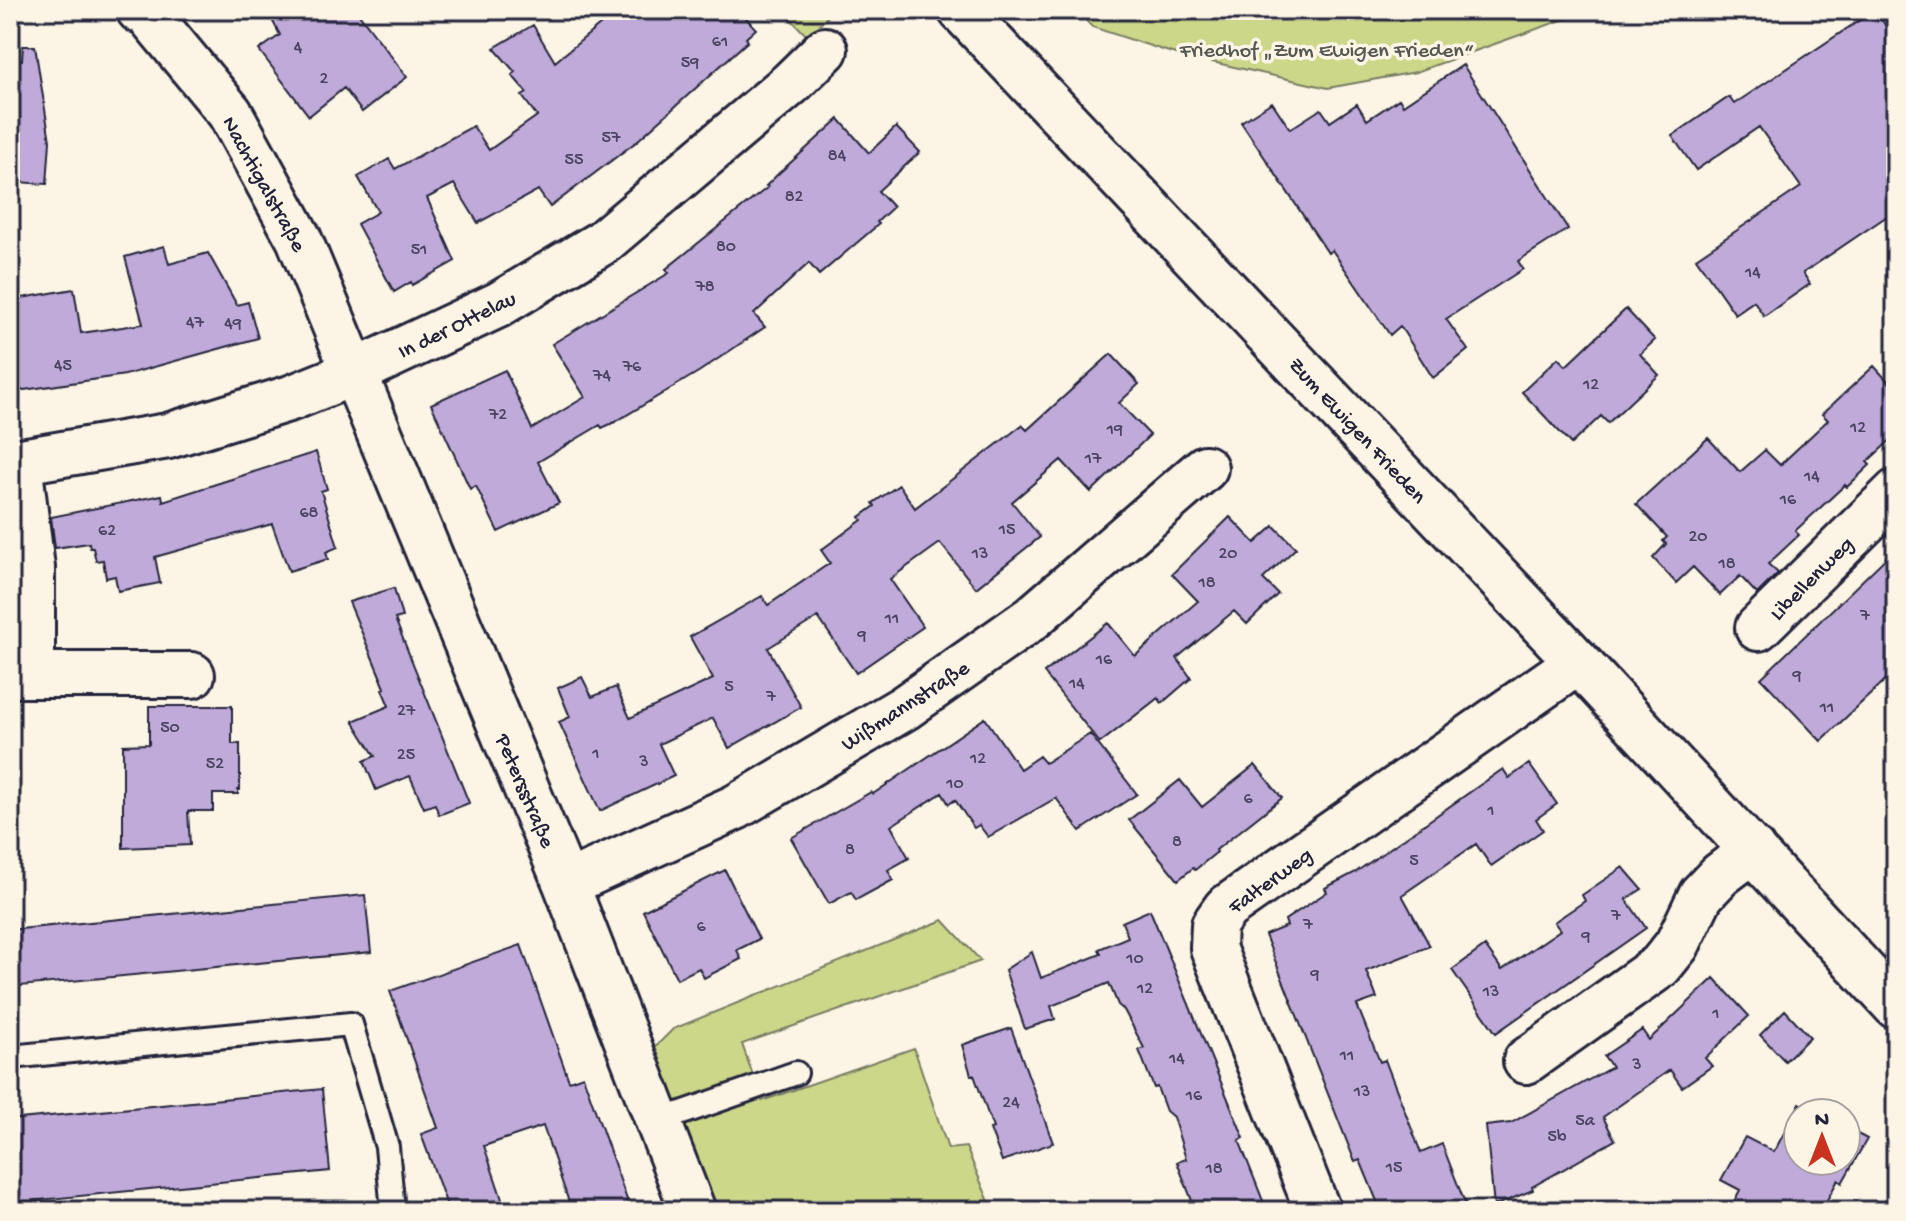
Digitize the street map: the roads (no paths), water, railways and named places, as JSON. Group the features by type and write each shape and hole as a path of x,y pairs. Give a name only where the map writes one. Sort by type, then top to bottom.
{"street":[{"name":"Zum Ewigen Frieden","path":"961,10 1578,662 1896,1006"},
{"name":"Nachtigalstraße","path":"146,11 230,113 262,168 299,239 353,373"},
{"name":"In der Ottelau","path":"192,675 21,675 32,568 14,463 168,436 291,398 353,373 498,305 603,242 791,83 825,50"},
{"name":"Petersstraße","path":"353,373 566,884 693,1211"},
{"name":"Wißmannstraße","path":"566,884 736,807 904,708 1032,618 1205,468"},
{"name":"Libellenweg","path":"1758,628 1896,492"},
{"name":"Falterweg","path":"1318,1211 1213,948 1214,925 1226,908 1578,662"},
{"path":"1526,1061 1660,966 1677,945 1701,895 1720,875 1753,850"}],"lane":[{"path":"10,1057 351,1024 387,1147 393,1211"},
{"path":"659,1121 796,1073"}],"park label":[{"name":"Friedhof „Zum Ewigen Frieden“","path":"1327,48"}]}
